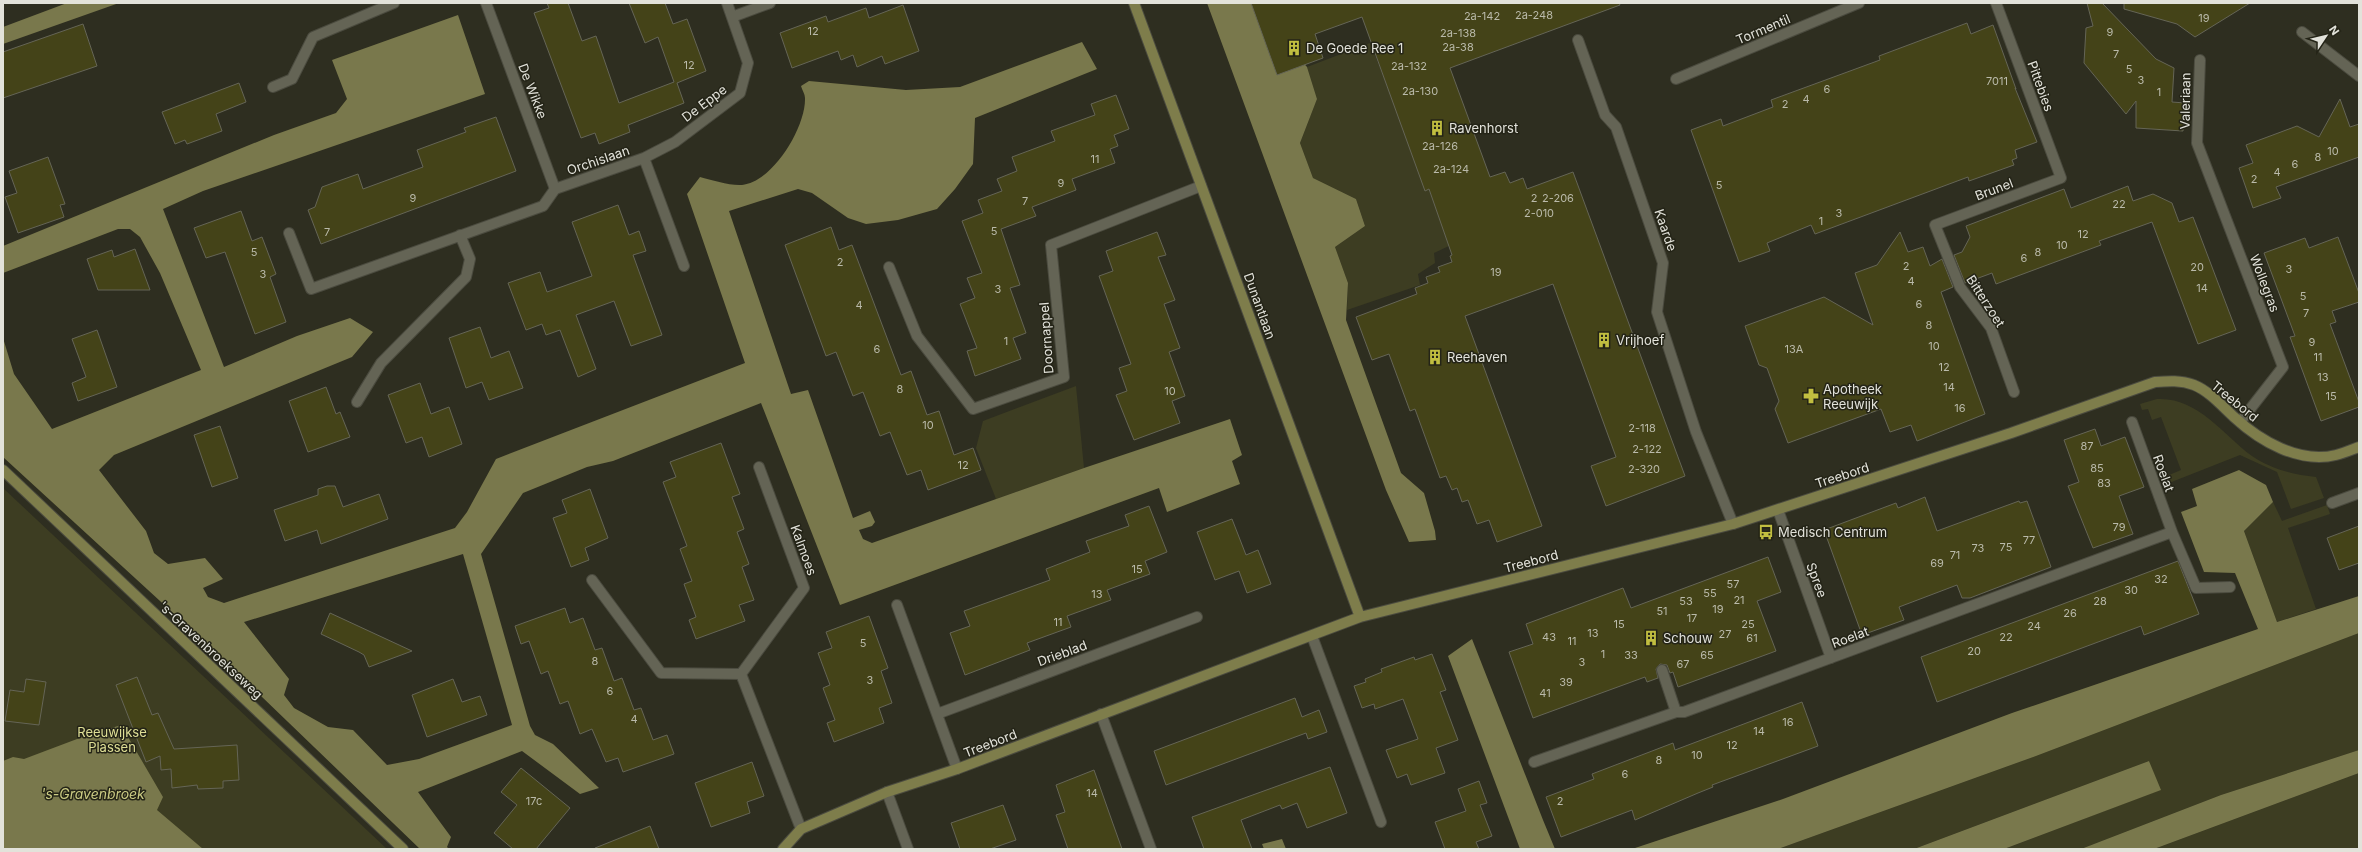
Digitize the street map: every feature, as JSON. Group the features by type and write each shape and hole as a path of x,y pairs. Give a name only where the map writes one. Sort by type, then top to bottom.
{"street":[{"path":"273,87 292,79 313,37 394,3"},
{"name":"De Wikke","path":"486,3 556,189"},
{"name":"De Eppe","path":"644,158 675,142 740,93 748,63 727,3"},
{"path":"732,17 770,3"},
{"name":"Dunantlaan","path":"1134,3 1360,617"},
{"name":"Tormentil","path":"1676,79 1859,3"},
{"name":"Pittebies","path":"1996,3 2061,178"},
{"path":"2302,32 2359,76"},
{"name":"Kaarde","path":"1578,40 1605,115 1616,127 1663,263 1657,312 1696,432 1733,524"},
{"name":"Valeriaan","path":"2198,144 2200,60"},
{"name":"Wollegras","path":"2198,144 2283,367 2240,422"},
{"name":"Orchislaan","path":"289,233 311,290 460,235 544,206 556,189 644,158 684,266"},
{"name":"Brunel","path":"1935,225 2061,178"},
{"name":"Doornappel","path":"889,267 917,336 972,409 1064,377 1051,245 1201,186"},
{"name":"Bitterzoet","path":"1935,225 1960,287 1991,328 2014,392"},
{"path":"357,402 381,363 466,277 470,259 460,235"},
{"name":"Treebord","path":"783,849 801,829 887,792 957,769 1360,617 1733,524 2011,433 2155,382 2180,381 2195,386 2212,397 2240,422 2278,449 2312,457 2335,456 2359,447"},
{"name":"Roelat","path":"2132,422 2172,532 2196,588 2230,588"},
{"name":"Kalmoes","path":"741,674 804,588 759,467"},
{"name":"'s-Gravenbroekseweg","path":"3,470 403,849"},
{"path":"2332,503 2359,493"},
{"name":"Spree","path":"1778,510 1832,658"},
{"name":"Roelat","path":"1534,762 1676,712 1684,712 2172,532"},
{"path":"592,580 661,673 741,674 801,829"},
{"path":"897,605 957,769"},
{"name":"Drieblad","path":"937,714 1197,617"},
{"path":"1312,636 1381,822"},
{"path":"1662,670 1676,712"},
{"path":"1101,714 1151,849"},
{"path":"887,792 908,849"}],"green space":[{"path":"1370,43 1451,245 1434,253 1435,263 1418,274 1420,285 1347,310 1348,283 1335,247 1365,226 1356,199 1313,178 1300,143 1317,99 1307,67"},
{"path":"1076,386 1084,468 996,499 976,448 983,421"},
{"path":"2157,399 2172,400 2197,410 2209,418 2259,461 2291,473 2316,477 2324,498 2291,509 2277,472 2240,455 2164,485 2162,478 2181,470 2161,417 2152,420 2148,409 2142,410 2140,404"},
{"name":"Reeuwijkse Plassen","path":"3,488 387,849 3,849"},
{"path":"2273,502 2282,521 2327,505 2330,514 2288,528 2316,609 2277,622 2244,531"},
{"path":"2359,633 2359,750 2221,795 2081,849 2004,849 2160,790 2149,761 1914,849 1778,849 2036,756"},
{"path":"2359,773 2359,849 2154,849"}],"water":[{"path":"67,3 119,3 3,44 3,27"},
{"path":"1207,3 1251,3 1307,67 1317,99 1300,143 1313,178 1356,199 1365,226 1335,247 1348,283 1346,320 1401,473 1424,493 1435,531 1436,540 1409,542 1386,490"},
{"path":"458,15 485,94 203,191 163,209 224,367 297,336 350,318 373,332 352,357 114,455 99,470 146,531 154,553 168,564 205,558 223,579 203,588 208,597 224,603 455,528 467,512 496,459 745,363 687,194 700,177 727,184 742,185 754,182 776,164 786,151 800,123 804,110 805,98 801,86 809,81 906,90 960,87 1082,42 1097,69 975,118 973,164 955,189 937,209 898,220 866,224 848,218 812,193 798,189 729,211 791,394 808,390 853,518 870,511 875,522 872,526 859,530 863,539 872,543 1084,468 1230,419 1242,455 1232,461 1240,484 1167,512 1159,488 840,605 761,403 613,461 587,467 523,493 481,554 530,726 535,735 553,744 599,788 580,794 522,751 418,792 451,837 447,847 449,849 420,849 208,645 3,457 3,338 14,374 52,429 201,370 160,273 140,237 130,229 118,229 3,273 3,246 274,135 336,113 347,99 332,60","holes":["463,554 512,725 419,759 387,765 353,730 328,727 294,708 284,695 289,679 244,622"]},
{"path":"2239,470 2266,485 2273,502 2244,531 2277,622 2359,596 2359,633 2036,756 1778,849 1632,849 1783,799 2012,713 2258,629 2235,573 2204,572 2181,512 2197,506 2192,489"},
{"path":"1472,639 1555,849 1520,849 1448,656"},
{"name":"'s-Gravenbroek","path":"121,725 163,797 157,810 203,849 3,849 3,761 13,757 24,759 77,739"},
{"path":"2359,750 2359,773 2154,849 2081,849 2221,795"},
{"path":"2149,761 2161,790 2004,849 1914,849"},
{"path":"1282,839 1286,849 1264,849 1262,844"}],"building":[{"path":"547,3 568,3 582,41 596,36 619,103 674,82 658,37 645,43 629,3 665,3 673,24 687,19 706,71 677,83 684,103 628,125 630,132 599,144 595,133 581,138 534,13 549,8"},
{"path":"1251,3 1619,3 1620,5 1450,68 1490,177 1505,172 1510,183 1523,178 1527,189 1573,172 1685,476 1606,506 1591,466 1616,457 1553,284 1465,316 1542,526 1497,542 1489,520 1477,524 1468,500 1462,502 1457,488 1452,490 1446,476 1440,478 1415,409 1410,411 1389,354 1372,360 1356,317 1417,294 1415,288 1428,283 1426,277 1440,272 1438,267 1452,262 1450,256 1452,255 1429,189 1425,191 1362,17 1315,34 1323,58 1277,75"},
{"path":"2087,3 2102,3 2156,59 2174,68 2172,102 2185,103 2183,131 2136,128 2136,101 2126,114 2084,63 2086,28 2093,26"},
{"path":"2124,3 2250,3 2195,37 2177,24 2124,9"},
{"path":"903,5 919,51 885,64 882,56 857,67 853,55 841,60 838,51 792,68 780,33 826,16 828,22 866,8 869,18"},
{"path":"1967,23 1971,34 1993,25 2016,89 2015,88 2037,142 2015,150 2017,158 2012,160 2014,165 1969,181 1968,177 1815,234 1811,225 1767,243 1770,251 1739,262 1691,130 1721,119 1723,126 1773,107 1771,100 1880,60 1879,56"},
{"path":"83,24 97,66 3,98 3,52"},
{"path":"239,83 246,102 216,114 222,131 187,144 185,140 175,144 162,112"},
{"path":"1116,95 1129,129 1114,135 1118,146 1110,149 1115,163 1072,179 1076,190 1032,207 1036,216 1001,229 1020,285 1010,288 1026,333 1013,338 1021,359 975,376 967,351 977,348 960,304 975,298 967,278 982,273 962,221 983,213 978,200 1002,191 997,179 1017,171 1012,157 1055,141 1051,131 1095,115 1091,104"},
{"path":"2340,99 2350,127 2359,124 2359,157 2276,187 2281,198 2253,208 2239,168 2253,163 2246,145 2297,126 2319,137"},
{"path":"496,117 516,171 321,244 308,210 315,207 322,187 358,174 363,189 423,167 417,150 466,132 464,128"},
{"path":"48,157 65,204 60,205 64,217 18,233 5,197 17,193 9,171"},
{"path":"2128,186 2133,201 2153,194 2172,203 2179,222 2193,217 2236,330 2198,344 2152,222 2099,241 2101,245 1996,284 1992,273 1965,283 1954,255 1962,252 1970,237 1966,226 2064,189 2071,208"},
{"path":"618,205 629,235 639,231 646,251 633,255 662,335 631,346 614,301 576,315 596,369 578,377 560,330 546,335 542,324 526,330 508,283 540,272 547,292 592,276 572,222"},
{"path":"241,211 252,241 262,237 276,274 270,277 286,322 255,334 225,252 206,258 194,228"},
{"path":"831,227 839,250 852,245 901,375 911,371 927,415 939,411 954,455 973,448 981,470 928,490 921,470 907,475 890,432 880,436 863,392 853,396 836,352 826,356 785,245"},
{"path":"1157,232 1166,255 1158,257 1175,300 1164,304 1180,348 1169,352 1185,396 1172,401 1180,423 1134,440 1116,395 1127,391 1119,368 1131,364 1099,276 1113,271 1106,251"},
{"path":"1900,232 1908,252 1923,247 1930,266 1942,259 1953,287 1941,292 1985,414 1917,441 1911,425 1890,432 1881,409 1788,443 1775,409 1779,401 1767,368 1759,365 1745,326 1824,297 1873,325 1855,273 1877,265"},
{"path":"2338,237 2359,293 2359,302 2332,311 2336,322 2330,324 2359,402 2359,407 2321,421 2290,337 2295,336 2264,253 2305,238 2309,248"},
{"path":"135,249 150,290 98,290 87,259 112,250 114,257"},
{"path":"480,327 491,358 509,351 523,388 489,400 482,382 466,388 449,338"},
{"path":"97,330 117,387 78,401 72,383 86,377 72,339"},
{"path":"420,383 431,414 449,407 462,444 429,457 422,437 406,443 388,395"},
{"path":"326,387 336,414 340,412 350,437 308,452 289,401"},
{"path":"220,426 238,478 212,487 194,435"},
{"path":"2095,429 2101,446 2125,437 2144,487 2119,496 2133,534 2093,548 2068,486 2079,482 2064,440"},
{"path":"721,443 740,494 732,497 744,529 737,532 749,564 742,567 754,600 739,605 745,621 696,639 689,620 696,617 684,584 692,581 680,549 687,546 663,482 676,477 670,462"},
{"path":"327,486 335,486 343,507 379,494 388,519 321,544 317,530 285,541 274,510 318,495 318,489"},
{"path":"590,489 608,538 585,548 589,560 571,567 553,518 567,513 562,500"},
{"path":"1925,497 1937,531 2019,501 2020,503 2027,501 2051,567 1970,598 1962,598 1957,585 1899,607 1904,620 1862,635 1824,530 1896,503 1898,508"},
{"path":"1149,506 1167,552 1145,561 1150,574 1107,590 1111,600 1067,616 1071,627 1027,643 1030,650 965,675 950,633 970,626 964,611 1050,580 1046,569 1090,552 1086,541 1129,526 1125,515"},
{"path":"1232,519 1246,555 1258,550 1271,584 1247,593 1239,571 1215,580 1197,532"},
{"path":"2359,526 2359,563 2339,570 2327,538"},
{"name":"Schouw","path":"1768,557 1781,592 1757,601 1776,651 1678,687 1673,672 1670,673 1667,665 1660,664 1656,669 1658,678 1647,682 1645,677 1533,718 1509,652 1533,644 1526,624 1623,588 1631,608"},
{"path":"2178,561 2199,614 2144,635 2141,626 1937,702 1921,657"},
{"path":"565,608 570,623 583,618 595,650 602,648 614,681 622,678 634,710 641,708 653,740 667,735 674,754 623,772 618,758 606,762 592,729 580,734 568,701 560,704 548,671 541,674 529,641 521,644 515,626"},
{"path":"330,613 412,651 369,667 364,655 321,634"},
{"path":"869,616 888,668 881,671 892,703 879,708 884,723 834,742 827,723 835,720 823,688 830,685 818,653 832,648 826,632"},
{"path":"1432,654 1446,690 1440,692 1458,740 1436,748 1445,773 1411,785 1407,774 1397,778 1386,750 1418,739 1403,699 1375,709 1374,704 1362,708 1354,686 1366,682 1365,679 1382,672 1381,669 1414,657 1415,660"},
{"path":"137,677 152,715 158,713 174,749 237,745 239,780 223,781 223,788 198,789 197,785 172,788 171,769 161,770 160,756 146,762 116,685"},
{"path":"26,679 46,682 39,725 5,721 10,690 24,692"},
{"path":"453,679 462,702 480,696 487,715 427,737 412,695"},
{"path":"1295,698 1302,717 1319,710 1327,732 1308,739 1306,733 1166,785 1154,751"},
{"path":"1802,702 1818,746 1712,785 1713,787 1635,820 1632,810 1561,837 1546,797 1594,779 1592,774 1673,743 1675,750"},
{"path":"752,762 764,796 747,802 750,813 711,827 695,783"},
{"path":"1330,767 1347,813 1307,828 1297,803 1282,809 1280,805 1241,820 1252,849 1204,849 1192,817"},
{"path":"521,768 570,808 536,849 513,849 494,833 517,805 501,792"},
{"path":"1094,770 1122,849 1068,849 1056,815 1065,812 1056,785"},
{"path":"1479,781 1487,803 1480,805 1492,836 1476,842 1479,849 1445,849 1435,822 1466,811 1458,789"},
{"path":"1003,805 1016,840 990,849 960,849 951,823"},
{"path":"650,826 659,849 595,848"}],"place":[{"name":"De Goede Ree 1","path":"1294,48"},
{"name":"Ravenhorst","path":"1437,128"},
{"name":"Vrijhoef","path":"1604,340"},
{"name":"Reehaven","path":"1435,357"},
{"name":"Apotheek Reeuwijk","path":"1811,396"},
{"name":"Medisch Centrum","path":"1766,532"},
{"name":"Schouw","path":"1651,638"}]}
